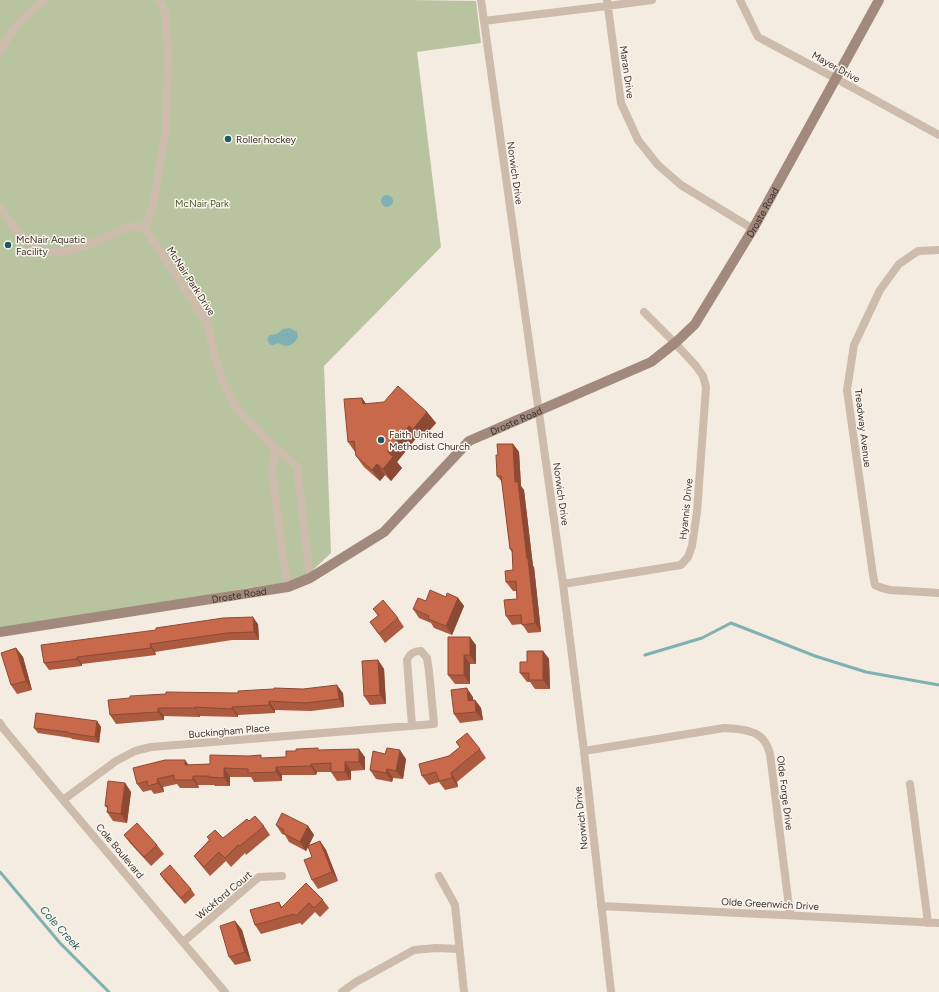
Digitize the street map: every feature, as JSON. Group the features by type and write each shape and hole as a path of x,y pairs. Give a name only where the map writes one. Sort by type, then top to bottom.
{"street":[{"path":"0,52 8,37 23,19 44,0"},
{"path":"0,207 18,233 41,252 64,252 88,245 128,227 144,227 152,209 166,132 168,50 165,11 159,0"},
{"name":"Norwich Drive","path":"481,0 563,584 584,751 611,992"},
{"path":"484,21 607,3 652,0"},
{"name":"Mayer Drive","path":"740,0 758,37 939,135"},
{"name":"Droste Road","path":"0,632 288,587 310,578 384,532 469,441 539,412 651,362 675,343 695,324 753,229 879,0"},
{"name":"Maran Drive","path":"607,3 621,103 638,140 658,165 681,186 753,229"},
{"name":"McNair Park Drive","path":"144,227 207,323 222,379 238,409 276,449 297,467 310,578"},
{"name":"Treadway Avenue","path":"939,250 918,251 899,264 880,290 854,345 847,390 875,586 890,590 939,593"},
{"name":"Hyannis Drive","path":"563,584 681,565 688,557 692,546 697,512 706,387 703,376 696,366 644,312"},
{"path":"276,449 272,470 288,587"},
{"name":"Buckingham Place","path":"63,800 116,760 135,751 151,747 412,726 434,724 427,658 421,651 415,651 407,660 412,726"},
{"name":"Cole Boulevard","path":"0,723 225,992"},
{"name":"Olde Forge Drive","path":"584,751 724,728 754,732 764,740 770,754 790,915"},
{"path":"910,784 928,922"},
{"name":"Wickford Court","path":"183,942 259,877 282,876"},
{"path":"439,876 455,905 464,992"},
{"name":"Olde Greenwich Drive","path":"601,906 939,923"},
{"path":"342,992 356,982 414,950 436,948 459,949"}],"green space":[{"name":"McNair Park","path":"0,0 476,1 481,43 417,52 441,247 324,366 331,553 301,581 247,588 0,631"}],"water":[{"path":"385,195 389,195 393,201 389,207 385,207 381,203 381,199"},
{"path":"290,328 297,332 298,337 292,344 287,346 278,343 271,345 268,342 270,335 277,334 283,329"}],"building":[{"path":"398,386 427,412 413,429 409,426 387,451 393,457 383,469 377,464 372,470 356,456 354,441 348,442 344,399 362,398 363,404 384,402"},
{"path":"497,444 513,444 515,482 518,482 535,623 522,625 521,615 506,616 504,600 517,599 516,581 506,582 505,571 513,570 512,549 510,549 501,476 497,476"},
{"path":"430,590 446,597 447,593 458,598 446,626 428,619 429,616 413,609 418,598 426,601"},
{"path":"383,600 398,618 379,634 370,622 379,615 373,609"},
{"path":"253,617 254,632 227,633 150,644 151,648 77,657 77,659 44,663 41,645 156,630 156,628 223,618"},
{"path":"448,637 470,637 470,655 464,655 464,675 448,675"},
{"path":"16,648 26,681 11,685 1,653"},
{"path":"527,651 543,651 543,680 529,680 529,673 520,673 520,662 527,662"},
{"path":"378,660 380,695 364,696 362,661"},
{"path":"337,685 339,699 305,703 269,701 269,705 232,707 232,709 195,707 158,708 158,712 110,715 108,700 130,698 130,696 166,694 166,692 238,693 238,691 274,688 303,689"},
{"path":"467,688 468,701 475,700 476,712 454,714 451,690"},
{"path":"36,713 97,721 95,737 34,728"},
{"path":"467,733 480,749 451,773 452,778 439,781 436,772 422,776 419,764 449,756 460,747 456,742"},
{"path":"318,748 318,750 359,749 359,762 345,762 345,772 331,772 331,763 311,764 311,766 276,767 276,772 248,773 248,769 224,768 224,778 193,776 193,780 174,780 174,775 157,779 158,783 148,786 147,781 137,784 133,768 165,760 185,760 185,765 210,764 210,755 261,755 261,758 286,757 286,751"},
{"path":"387,748 400,750 396,771 387,769 386,773 370,770 373,751 385,754"},
{"path":"108,781 125,783 121,814 107,812 108,806 105,806"},
{"path":"282,813 308,826 300,842 283,833 284,830 276,825"},
{"path":"255,816 264,826 240,846 238,845 225,858 219,852 204,867 194,856 210,840 207,837 215,830 223,838 247,819 249,821"},
{"path":"137,823 157,845 144,857 124,835"},
{"path":"320,841 332,872 312,880 304,860 312,857 308,846"},
{"path":"170,865 191,889 181,898 160,874"},
{"path":"306,883 323,900 314,908 309,903 296,916 294,914 255,925 250,910 279,902 281,908"},
{"path":"235,921 245,952 229,957 220,926"}],"waterway":[{"path":"645,655 702,638 731,623 815,656 866,672 939,685"},
{"name":"Cole Creek","path":"0,872 60,943 109,992"}],"place":[{"name":"Roller hockey","path":"228,139"},
{"name":"McNair Aquatic Facility","path":"8,245"},
{"name":"Faith United Methodist Church","path":"381,440"}]}
